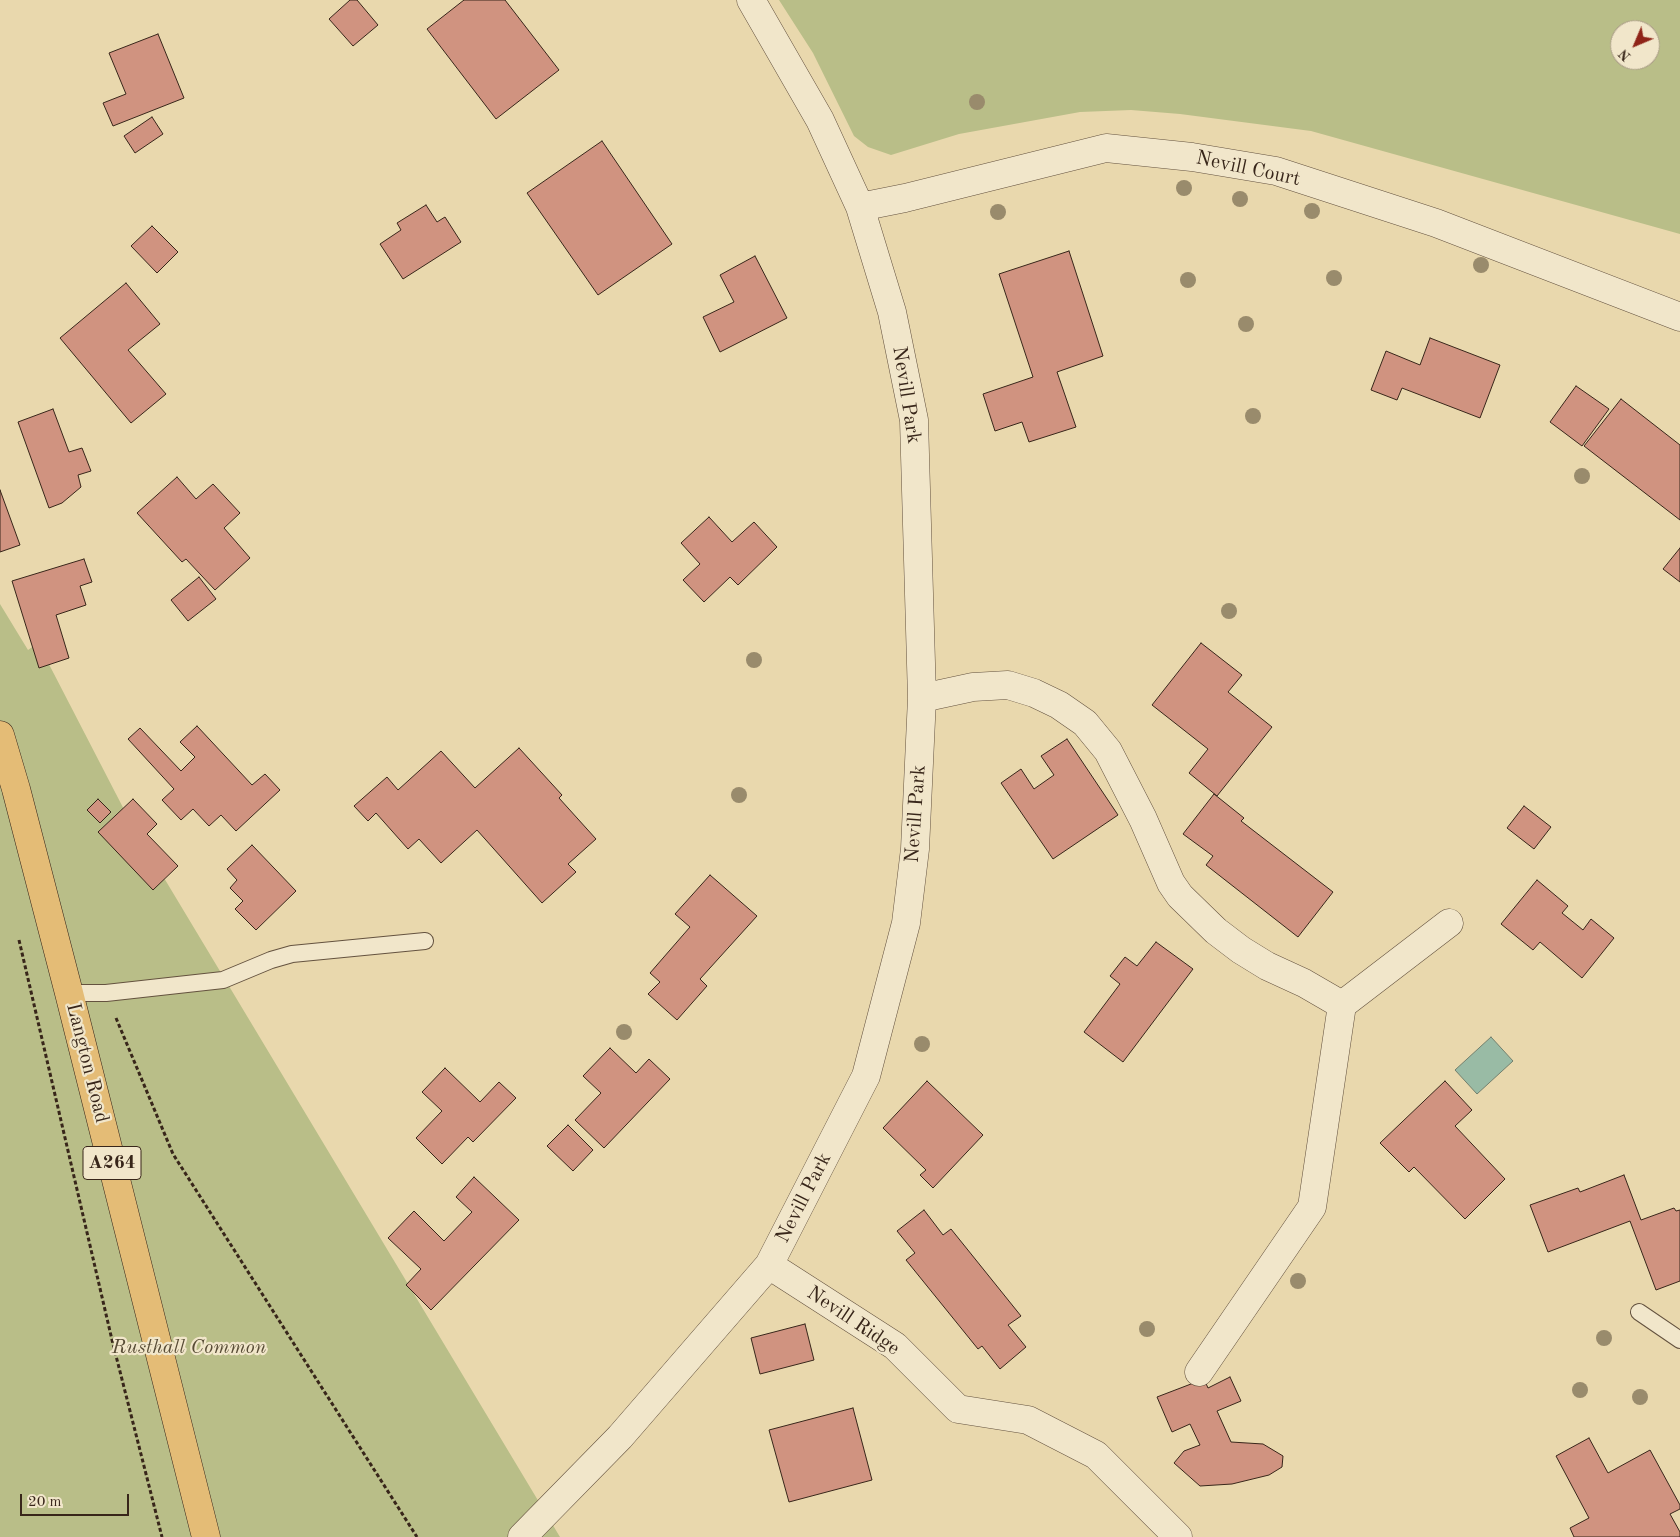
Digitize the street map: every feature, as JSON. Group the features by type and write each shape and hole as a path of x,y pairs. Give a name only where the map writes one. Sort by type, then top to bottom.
{"main road":[{"name":"Langton Road","path":"0,735 70,993 206,1537"}],"street":[{"name":"Nevill Park","path":"522,1537 620,1437 769,1265 866,1076 906,923 915,849 922,698 914,420 892,312 860,207 820,120 751,0"},
{"name":"Nevill Court","path":"860,207 905,198 1106,148 1192,157 1276,171 1427,220 1680,317"},
{"path":"922,698 973,686 1008,685 1034,693 1059,705 1085,724 1108,751 1143,819 1170,883 1180,896 1216,930 1241,950 1267,966 1304,983 1342,1005"},
{"path":"1199,1372 1312,1207 1342,1005 1449,923"},
{"name":"Nevill Ridge","path":"769,1265 895,1346 958,1409 1028,1420 1096,1455 1178,1537"}],"lane":[{"path":"70,993 106,993 223,980 271,960 292,954 425,941"},
{"path":"1639,1312 1680,1340"}],"path":[{"path":"18,936 112,1340 162,1537"},
{"path":"106,993 172,1154 417,1537"}],"green space":[{"path":"779,0 1680,0 1680,234 1311,131 1180,114 1131,110 1080,112 959,134 891,155 868,147 854,136 813,53"},
{"name":"Rusthall Common","path":"0,604 28,650 38,643 131,823 560,1537 0,1537"}],"shaded area":[{"path":"1491,1037 1513,1061 1477,1094 1455,1070"}],"building":[{"path":"350,0 357,0 378,25 353,46 329,19"},
{"path":"464,0 505,0 559,70 496,119 427,29"},
{"path":"158,34 184,98 113,126 103,103 126,94 109,53"},
{"path":"152,117 163,134 135,153 124,136"},
{"path":"602,141 672,244 598,295 527,193"},
{"path":"426,205 437,222 445,217 461,242 403,279 380,244 401,230 397,223"},
{"path":"152,226 178,252 157,273 131,246"},
{"path":"1069,251 1103,356 1057,372 1076,427 1029,442 1022,422 995,431 983,394 1033,377 999,274"},
{"path":"755,256 787,318 720,352 703,317 734,302 720,275"},
{"path":"126,283 160,324 128,350 166,394 131,423 60,338"},
{"path":"1430,338 1500,365 1480,418 1402,388 1397,400 1371,390 1386,351 1420,365"},
{"path":"1576,386 1609,409 1582,446 1550,422"},
{"path":"1621,399 1680,445 1680,520 1584,446"},
{"path":"53,409 69,452 82,448 91,471 78,475 81,487 62,503 49,508 18,422"},
{"path":"177,477 196,499 213,484 240,513 224,528 250,558 215,590 186,559 182,562 137,513"},
{"path":"0,490 20,545 0,552"},
{"path":"709,517 732,542 754,522 777,547 738,585 730,577 704,602 683,580 700,564 681,543"},
{"path":"1680,548 1680,582 1663,569"},
{"path":"84,559 92,582 80,586 86,605 56,615 69,658 39,668 12,581"},
{"path":"199,577 216,599 188,621 171,600"},
{"path":"1201,643 1242,675 1228,692 1272,727 1217,796 1189,773 1208,749 1152,705"},
{"path":"197,726 252,785 265,774 280,790 236,831 221,815 209,826 193,809 181,820 162,800 174,789 128,739 140,728 181,771 195,757 180,742"},
{"path":"1067,739 1118,815 1053,859 1001,783 1021,769 1034,789 1054,775 1041,756"},
{"path":"519,748 562,795 559,798 596,839 568,864 576,872 542,903 477,830 441,863 419,839 408,849 376,813 368,821 354,806 387,777 398,790 441,751 475,788"},
{"path":"1214,794 1244,818 1241,821 1333,892 1298,937 1206,865 1213,856 1183,834"},
{"path":"98,799 111,812 100,823 87,810"},
{"path":"133,799 157,824 147,834 178,866 153,890 98,832"},
{"path":"1524,806 1551,827 1534,849 1507,828"},
{"path":"252,845 296,891 256,930 235,909 243,901 230,888 237,880 227,869"},
{"path":"710,875 757,916 700,979 707,986 677,1020 648,994 660,982 650,973 690,927 675,914"},
{"path":"1537,880 1568,906 1562,913 1583,930 1591,919 1614,938 1582,978 1540,942 1533,950 1501,924"},
{"path":"1156,942 1193,969 1123,1062 1084,1032 1120,984 1110,976 1125,957 1137,966"},
{"path":"610,1048 636,1073 649,1059 670,1079 604,1148 575,1120 601,1093 583,1076"},
{"path":"445,1068 480,1102 499,1082 516,1098 473,1142 468,1137 442,1164 416,1138 442,1111 422,1092"},
{"path":"927,1081 983,1135 933,1188 920,1175 926,1170 883,1128"},
{"path":"1445,1081 1472,1110 1455,1126 1505,1179 1465,1219 1414,1167 1409,1172 1380,1143"},
{"path":"568,1125 593,1150 573,1171 547,1146"},
{"path":"1624,1175 1641,1220 1674,1208 1676,1211 1680,1210 1680,1281 1656,1290 1630,1221 1548,1252 1530,1205 1578,1188 1580,1192"},
{"path":"474,1177 519,1220 431,1310 406,1285 421,1269 388,1238 414,1211 444,1241 472,1212 456,1197"},
{"path":"924,1210 943,1235 951,1229 1021,1316 1008,1325 1026,1347 1000,1369 982,1346 978,1349 906,1260 915,1253 897,1231"},
{"path":"805,1324 814,1360 760,1374 751,1338"},
{"path":"1230,1377 1241,1401 1217,1411 1231,1442 1263,1444 1283,1456 1282,1467 1269,1475 1232,1484 1200,1486 1174,1463 1184,1451 1200,1445 1190,1424 1172,1432 1157,1397 1204,1379 1208,1388"},
{"path":"853,1408 872,1480 789,1502 769,1430"},
{"path":"1589,1438 1608,1473 1650,1450 1680,1505 1680,1509 1670,1514 1680,1532 1680,1537 1574,1537 1570,1528 1589,1518 1556,1456"}]}
